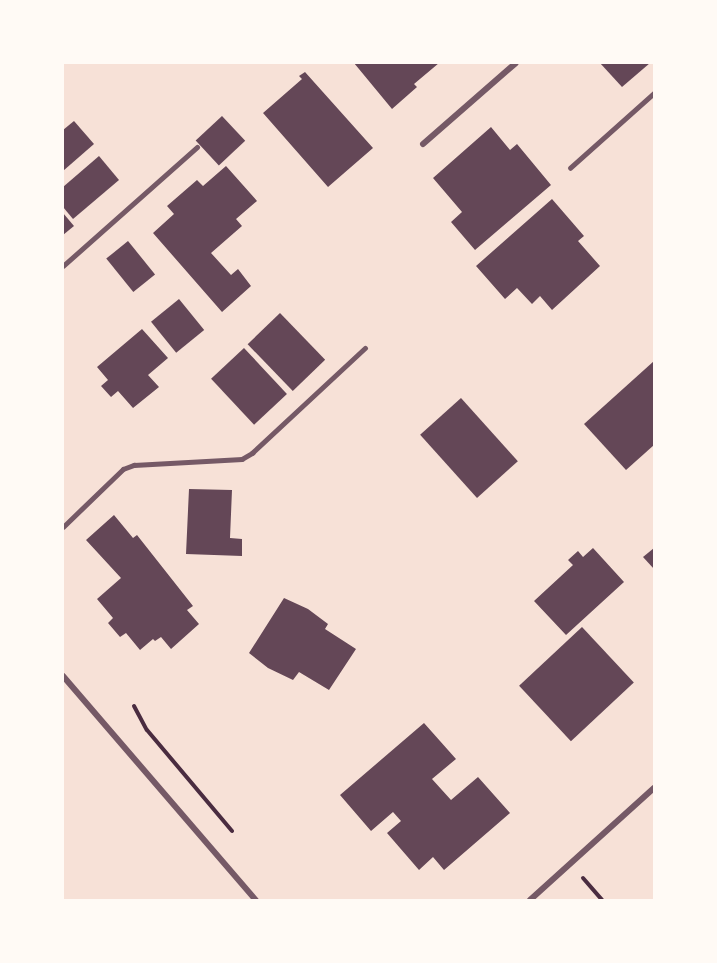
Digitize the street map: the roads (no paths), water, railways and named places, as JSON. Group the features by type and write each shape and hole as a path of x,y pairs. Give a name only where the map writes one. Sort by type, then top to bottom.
{"street":[{"path":"423,144 516,63"},
{"path":"63,676 256,900"},
{"path":"530,900 654,788"}],"lane":[{"path":"570,168 654,93"},
{"path":"63,266 197,147"},
{"path":"63,528 123,469 134,465 242,459 252,453 365,348"}]}
